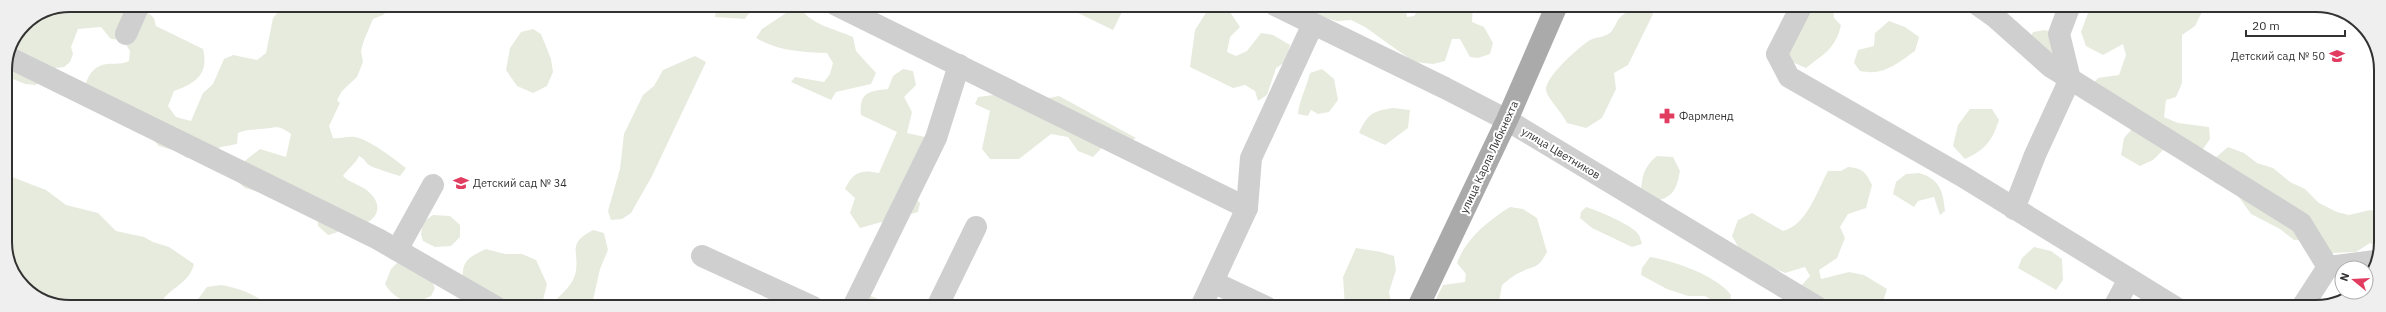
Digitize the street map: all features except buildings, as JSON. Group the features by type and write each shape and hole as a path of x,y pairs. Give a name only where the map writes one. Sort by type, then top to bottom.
{"main road":[{"name":"улица Карла Либкнехта","path":"1421,300 1507,120 1554,12"}],"street":[{"path":"126,34 136,12"},
{"path":"851,12 959,64 1247,208"},
{"name":"улица Цветников","path":"1290,12 1507,120 1805,300"},
{"path":"1798,12 1777,54 1789,77 2014,209 2164,300"},
{"path":"1988,12 2051,67 2301,224 2328,267"},
{"path":"2014,209 2035,156 2070,79 2059,34 2068,12"},
{"path":"1204,300 1247,208 1251,158 1313,24"},
{"path":"13,59 397,250 484,300"},
{"path":"856,300 936,138 959,64"},
{"path":"397,250 433,185"},
{"path":"940,300 976,228"},
{"path":"702,256 798,300"},
{"path":"2307,300 2328,267 2371,262"},
{"path":"2118,300 2129,279"},
{"path":"1213,282 1251,300"}],"shaded area":[{"path":"70,12 147,12 155,20 156,26 203,49 204,65 199,76 189,85 174,91 168,106 176,117 191,121 203,93 213,84 224,59 233,55 257,60 266,53 273,18 278,12 386,12 383,15 373,19 364,40 361,51 363,62 357,77 342,91 337,100 340,103 329,126 333,138 355,137 361,139 381,150 406,168 400,176 371,166 359,156 343,176 371,194 376,201 377,212 368,222 351,224 336,233 328,235 318,226 317,209 245,188 238,182 242,163 260,149 286,157 291,134 283,129 276,127 244,131 238,133 237,144 221,147 200,158 187,158 176,151 159,146 150,136 83,94 87,79 96,68 101,65 129,61 130,51 123,40 111,39 101,27 78,29 71,47 73,54 70,62 64,67 46,69 36,85 25,84 13,79 13,58 16,48 29,29 48,16"},
{"path":"716,12 750,12 745,19 715,17"},
{"path":"788,12 803,12 815,22 853,37 856,51 876,73 871,84 836,92 831,100 791,82 795,77 824,82 830,74 833,63 827,53 799,51 773,46 756,38 762,29"},
{"path":"1076,12 1122,12 1113,30"},
{"path":"1206,12 1230,12 1240,27 1230,37 1227,52 1236,56 1247,51 1261,33 1273,35 1290,45 1287,61 1276,68 1267,95 1258,101 1255,91 1245,85 1233,88 1190,67 1195,30"},
{"path":"1311,12 1406,12 1407,17 1414,16 1417,12 1473,12 1472,22 1484,27 1493,43 1490,54 1478,58 1470,57 1460,39 1452,39 1445,61 1433,64 1414,62 1365,27 1351,20 1337,21 1321,17"},
{"path":"1628,12 1652,12 1653,14 1628,65 1614,73 1616,89 1602,118 1586,128 1567,123 1547,93 1547,84 1557,70 1571,55 1590,40 1610,33 1618,20"},
{"path":"1802,12 1833,12 1834,18 1841,25 1836,39 1828,50 1806,68 1792,62 1779,31"},
{"path":"2088,12 2202,12 2195,26 2182,35 2182,83 2176,97 2166,100 2164,117 2178,123 2209,127 2210,139 2197,158 2172,154 2163,150 2153,160 2140,166 2121,155 2124,138 2132,129 2087,90 2098,78 2119,75 2126,55 2123,44 2103,55 2086,46 2081,32"},
{"path":"1889,21 1905,27 1919,37 1915,51 1889,68 1876,72 1860,71 1854,63 1858,50 1874,46 1875,33"},
{"path":"533,29 541,34 551,59 553,72 547,86 533,93 517,86 506,70 510,48 521,32"},
{"path":"2045,30 2059,34 2051,67 2027,45 2033,32"},
{"path":"695,56 706,62 652,176 631,213 622,219 611,220 608,211 620,169 624,134 643,95 654,86 663,70"},
{"path":"903,69 913,71 916,85 904,97 912,112 907,133 925,137 914,197 920,203 918,212 860,228 850,213 855,198 845,189 851,179 858,173 867,171 879,173 897,132 861,115 863,98 870,92 888,89 893,76"},
{"path":"1322,69 1334,79 1338,100 1329,112 1318,114 1311,110 1308,116 1298,114 1310,73"},
{"path":"993,95 1050,110 1049,98 1059,96 1136,138 1126,144 1110,139 1093,157 1078,151 1068,137 1051,134 1019,159 990,159 982,149 990,111 975,104 978,97"},
{"path":"1393,108 1410,110 1408,128 1385,145 1359,133 1365,122 1372,114 1380,110"},
{"path":"1970,109 1992,109 1999,120 1994,134 1987,144 1978,152 1965,159 1953,146 1958,125"},
{"path":"2228,147 2244,153 2257,163 2273,168 2290,182 2305,189 2319,203 2337,212 2349,215 2370,210 2374,211 2374,245 2370,243 2356,252 2330,253 2312,240 2294,240 2280,229 2251,214 2236,193 2214,182 2214,159"},
{"path":"1657,156 1673,157 1680,171 1677,184 1672,193 1664,198 1651,202 1641,194 1642,183 1646,168"},
{"path":"1848,167 1857,168 1868,177 1872,185 1866,208 1848,214 1840,227 1845,238 1837,258 1819,270 1821,279 1849,272 1864,275 1887,289 1884,300 1806,300 1802,285 1810,276 1805,267 1785,273 1759,262 1740,250 1732,236 1738,220 1752,213 1783,231 1791,228 1805,215 1828,171 1841,171"},
{"path":"1919,173 1932,179 1939,187 1943,197 1945,211 1940,215 1934,197 1918,201 1914,207 1893,194 1896,182 1906,174"},
{"path":"12,177 46,190 66,205 98,213 116,231 144,237 153,242 169,247 194,264 188,277 163,300 62,300 48,296 32,286 20,271 13,254"},
{"path":"1510,207 1523,209 1537,218 1547,252 1541,262 1509,279 1502,285 1499,300 1436,300 1443,285 1465,282 1466,274 1457,263 1461,254 1472,238 1494,218"},
{"path":"1586,207 1598,211 1630,227 1639,235 1642,244 1632,247 1592,228 1580,218 1581,212"},
{"path":"433,215 450,216 460,225 460,237 451,246 435,247 423,241 421,234 423,222"},
{"path":"593,230 604,233 608,250 600,269 593,300 556,300 573,280 576,267 577,245 579,240"},
{"path":"2034,247 2051,251 2062,259 2063,280 2056,290 2018,268 2022,258"},
{"path":"1356,248 1381,252 1394,256 1396,270 1389,292 1391,300 1345,300 1343,277"},
{"path":"486,249 505,254 522,254 536,260 547,284 543,300 488,300 463,279 465,263 476,254"},
{"path":"1650,257 1694,270 1715,281 1724,288 1731,295 1730,300 1712,300 1705,296 1688,296 1667,289 1641,275 1642,268"},
{"path":"398,262 431,279 435,288 431,296 420,300 405,300 394,295 385,284 391,269"},
{"path":"221,285 236,288 262,300 197,300 207,287"},
{"path":"869,295 881,300 862,300"}],"place":[{"name":"Детский сад № 50","path":"2337,56"},
{"name":"Фармленд","path":"1667,116"},
{"name":"Детский сад № 34","path":"461,183"}]}
